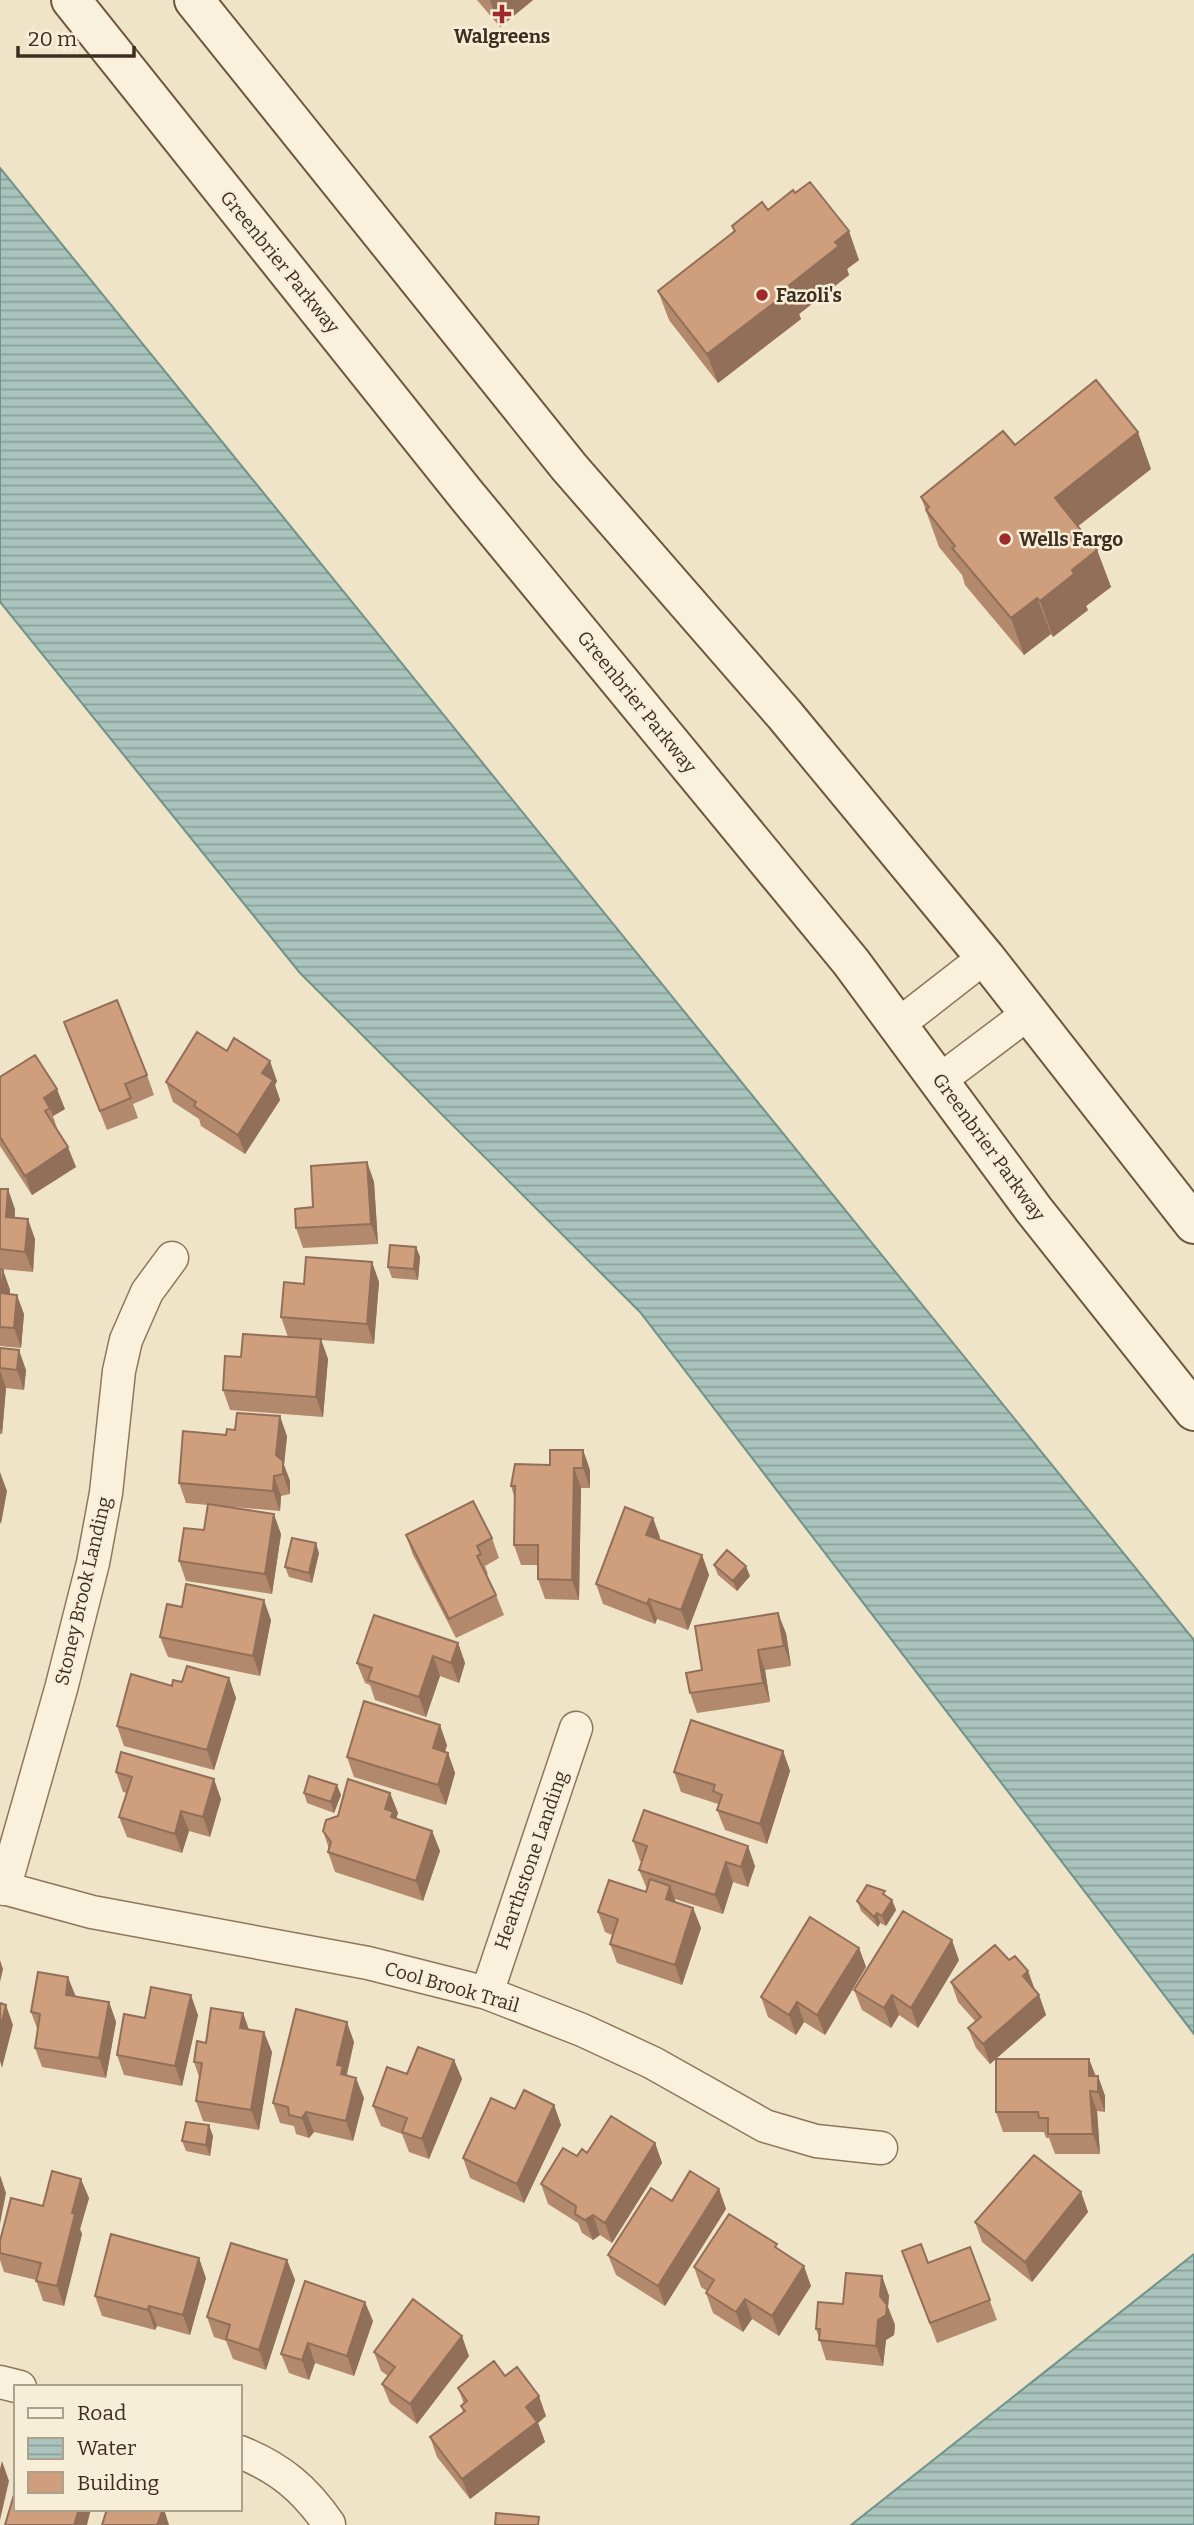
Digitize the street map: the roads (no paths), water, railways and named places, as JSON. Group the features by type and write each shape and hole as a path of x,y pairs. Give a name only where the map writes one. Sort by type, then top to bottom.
{"main road":[{"name":"Greenbrier Parkway","path":"71,0 464,492 851,962 1034,1210 1194,1411"},
{"path":"194,0 569,467 784,714 985,957 1194,1224"}],"street":[{"path":"898,1024 985,957"},
{"path":"940,1080 1029,1013"},
{"name":"Stoney Brook Landing","path":"2,1888 61,1689 93,1563 106,1493 119,1371 126,1340 147,1292 172,1258"},
{"name":"Hearthstone Landing","path":"486,1993 576,1728"},
{"name":"Cool Brook Trail","path":"2,1888 92,1912 368,1963 486,1993 582,2030 653,2063 765,2126 816,2141 881,2148"},
{"path":"242,2453 267,2463 298,2484 330,2524"}],"water":[{"path":"0,168 1194,1640 1194,2034 640,1312 300,973 0,602"},
{"path":"1194,2254 1194,2525 851,2525"}],"place":[{"name":"Walgreens","path":"502,14"},
{"name":"Fazoli's","path":"762,295"},
{"name":"Wells Fargo","path":"1005,539"}]}
